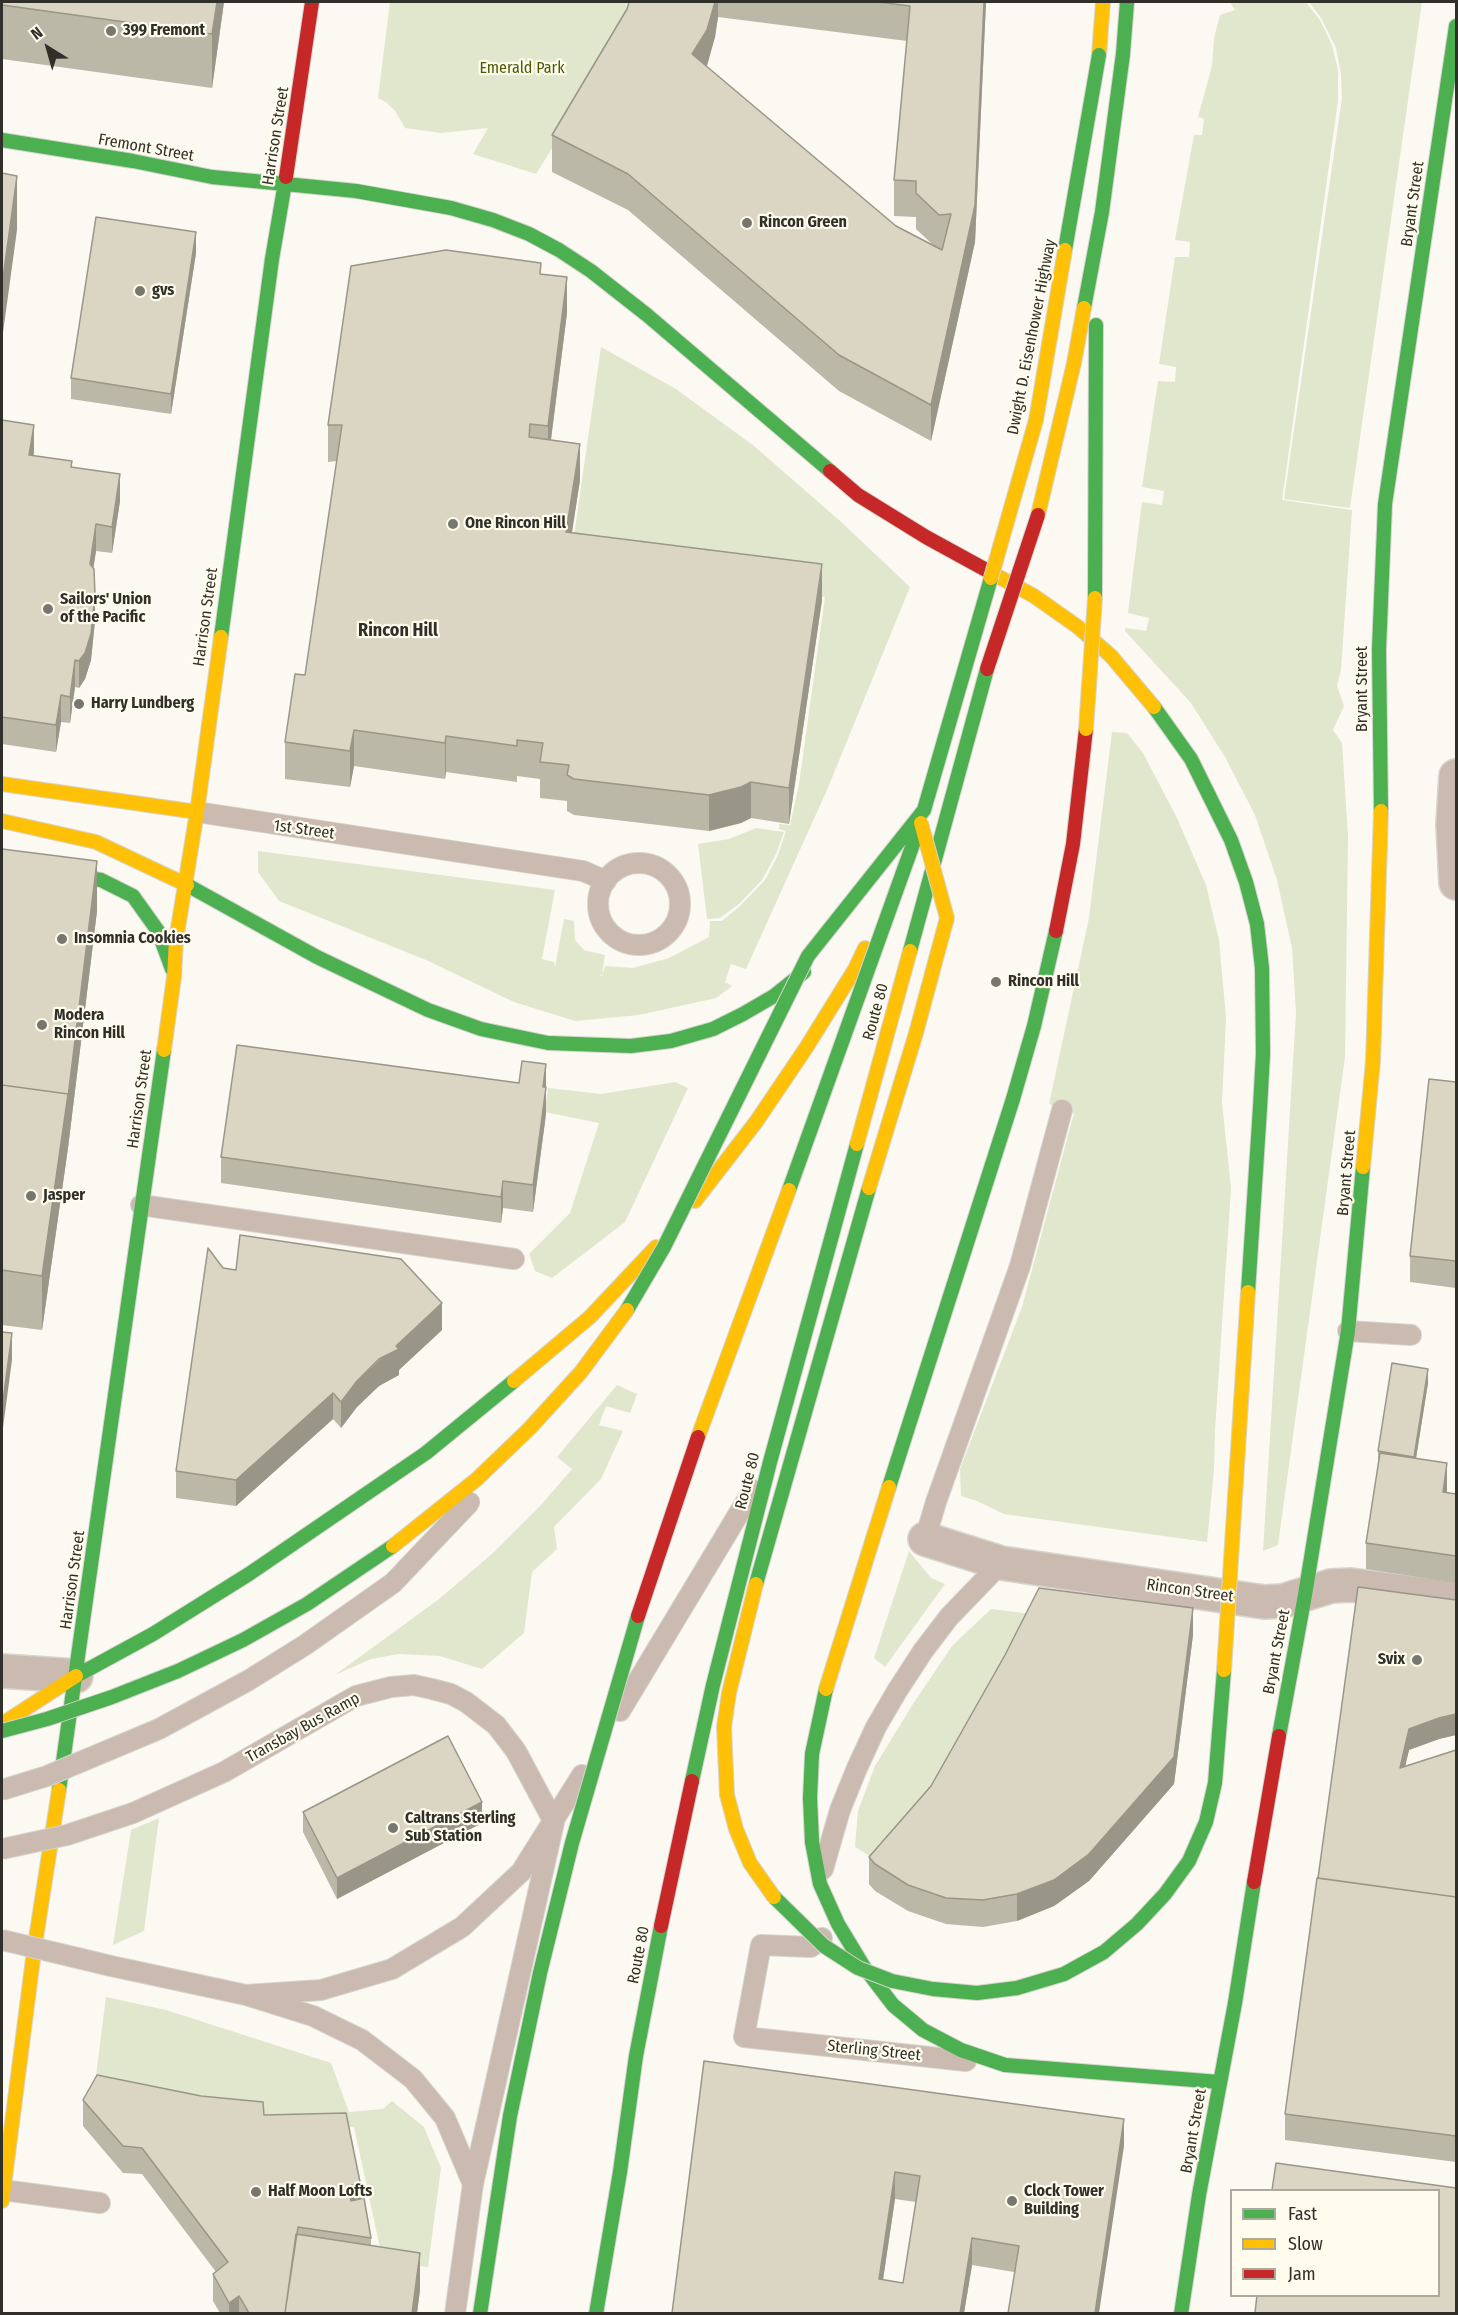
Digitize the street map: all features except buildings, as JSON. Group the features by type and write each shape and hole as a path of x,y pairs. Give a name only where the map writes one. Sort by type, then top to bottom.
{"main road":[{"name":"Harrison Street","path":"2,2195 7,2119 76,1676 174,977 176,940 187,885 271,270 312,2"},
{"name":"Dwight D. Eisenhower Highway","path":"922,816 1036,420 1099,55 1103,2"},
{"path":"2,1724 76,1676 153,1634 249,1574 426,1453 590,1317 646,1259 704,1190 756,1122 855,969 928,819 961,742 987,669 1038,515 1074,363 1102,212 1123,54 1127,2"},
{"name":"Bryant Street","path":"1181,2313 1199,2195 1235,2003 1269,1787 1305,1595 1348,1331 1373,1061 1381,833 1379,649 1385,504 1456,26"},
{"name":"Fremont Street","path":"2,140 133,161 212,177 356,191 451,208 494,220 529,234 559,250 591,272 646,315 858,495 890,516 1034,596 1078,627 1111,656 1149,700 1191,759 1231,840 1246,882 1257,924 1262,968 1263,1054 1260,1108 1215,1783 1206,1822 1189,1861 1165,1894 1137,1924 1104,1952 1064,1974 1017,1988 977,1993 933,1989 892,1981 858,1968 824,1946 769,1892 750,1863 736,1829 727,1795 724,1727 729,1693 760,1568 873,1174 916,1033 947,918 922,816"},
{"path":"1102,212 1096,300 1095,598 1086,729 1072,844 1062,903 1034,1026 1013,1099 832,1665 812,1754 810,1798 812,1842 820,1884 838,1924 864,1967 893,2005 923,2030 961,2050 1005,2065 1219,2082"},
{"path":"2,821 96,842 187,885 364,981 453,1020 481,1029 548,1043 631,1046 671,1041 713,1029 774,996 808,969 836,940 888,866 942,769 987,669"},
{"name":"Route 80","path":"596,2313 620,2172 636,2056 671,1875 713,1685 770,1462 987,669"},
{"name":"1st Street","path":"2,784 197,812"},
{"path":"2,1731 102,1701 178,1671 243,1640 307,1604 382,1554 477,1479 530,1428 581,1372 629,1307 664,1247 808,956 922,816"},
{"name":"Route 80","path":"480,2313 510,2116 538,1984 572,1843 609,1714 649,1579 693,1451 922,816"},
{"path":"2,864 101,880 132,896 158,931 174,977"}],"street":[{"path":"1456,776 1454,824 1456,882"},
{"name":"Rincon Street","path":"925,1539 1001,1563 1264,1602 1283,1601 1331,1586 1351,1585 1456,1599"},
{"path":"2,1671 76,1676"}],"lane":[{"name":"1st Street","path":"197,812 583,871 606,881"},
{"path":"639,863 663,870 678,890 679,916 672,928 662,938 649,944 635,945 610,933 602,921 599,907 600,894 606,881 620,868 639,863"},
{"path":"925,1539 1020,1266 1062,1110"},
{"path":"141,1205 514,1259"},
{"path":"1348,1331 1411,1335"},
{"path":"2,1790 85,1761 189,1714 305,1645 368,1602 417,1559 504,1464 581,1372"},
{"path":"246,1995 321,1990 392,1969 462,1927 521,1872 554,1822 770,1462"},
{"path":"820,1884 840,1810 876,1727 923,1651 949,1617 1001,1563"},
{"name":"Transbay Bus Ramp","path":"2,1849 67,1834 133,1813 224,1772 356,1696 391,1686 414,1685 451,1694 481,1712 496,1725 516,1752 554,1822"},
{"path":"455,2313 473,2184 554,1822"},
{"name":"Sterling Street","path":"838,1924 811,1947 761,1945 744,2037 1005,2065"},
{"path":"2,1940 246,1995 313,2016 362,2040 412,2079 445,2118 473,2184"},
{"path":"2,2195 100,2203"}],"green space":[{"name":"Emerald Park","path":"390,2 627,2 620,40 536,174 473,154 488,128 441,133 405,128 395,111 378,98"},
{"path":"1230,2 1306,2 1320,20 1332,45 1338,70 1338,101 1282,500 1352,510 1341,670 1337,686 1344,706 1333,730 1342,743 1348,836 1345,1057 1278,1545 1263,1551 1296,1013 1292,948 1277,880 1255,815 1225,757 1191,703 1125,631 1125,628 1146,631 1149,618 1128,613 1142,502 1162,505 1164,491 1142,487 1158,381 1175,382 1176,367 1159,364 1175,257 1189,257 1190,242 1175,240 1194,135 1202,135 1204,119 1198,117 1212,66 1214,38 1220,15 1235,10"},
{"path":"1309,2 1422,2 1350,508 1284,499 1342,98 1341,74 1336,48 1321,18"},
{"path":"601,347 676,389 754,446 839,520 910,587 827,790 746,969 731,964 725,982 732,986 716,998 639,1015 575,1021 514,1002 426,960 279,901 258,872 258,851 555,890 542,959 554,962 555,967 564,919 574,921 575,940 584,950 605,955 602,975 599,975 602,976 605,966 633,968 669,958 709,937 710,921 722,921 765,880 778,855 786,831 779,829 779,824 790,825 799,784 825,597 570,564"},
{"path":"1112,732 1127,733 1143,753 1177,818 1206,885 1219,940 1226,1018 1222,1103 1231,1188 1214,1469 1207,1542 1004,1514 961,1496 960,1469 1022,1307 1074,1113 1049,1104 1089,918"},
{"path":"756,828 784,832 776,854 762,880 739,904 720,918 707,919 698,844 729,839"},
{"path":"675,1082 688,1088 625,1222 552,1278 535,1271 529,1254 570,1213 599,1123 545,1112 548,1088 601,1094"},
{"path":"617,1385 637,1394 630,1413 606,1406 599,1425 623,1431 601,1479 554,1527 557,1549 532,1572 524,1633 482,1669 440,1656 399,1654 371,1659 335,1675 439,1599 493,1553 540,1506 572,1469 557,1457"},
{"path":"909,1551 931,1578 945,1584 885,1667 874,1658"},
{"path":"991,1609 1032,1614 925,1813 881,1863 855,1847 858,1811 875,1766 952,1646"},
{"path":"159,1818 144,1931 113,1945 131,1830"},
{"path":"106,1997 166,2010 331,2063 349,2112 383,2109 392,2101 424,2127 441,2168 428,2267 383,2262 354,2127 269,2127 94,2091"}],"traffic: fast":[{"path":"1084,308 1102,212 1123,54 1127,2"},
{"path":"1381,811 1379,649 1385,504 1456,26"},
{"path":"1065,250 1099,55"},
{"path":"2,140 133,161 212,177 285,184"},
{"path":"221,637 272,259 286,177"},
{"path":"285,184 356,191 451,208 493,220 529,234 591,271 647,315 830,471"},
{"path":"1095,598 1096,325"},
{"path":"627,1310 664,1247 808,956 924,810 991,578"},
{"path":"910,951 987,669"},
{"path":"1154,707 1191,759 1231,840 1246,882 1257,924 1262,968 1263,1054 1260,1108"},
{"path":"789,1190 917,833"},
{"path":"2,864 101,880 133,896 158,931 172,969"},
{"path":"187,885 317,957 428,1010 481,1029 548,1043 631,1046 671,1041 713,1029 743,1014 774,996 804,972"},
{"path":"889,1487 1013,1099 1034,1026 1056,931"},
{"path":"59,1790 164,1050"},
{"path":"1248,1292 1260,1108"},
{"path":"692,1781 713,1685 770,1462 857,1144"},
{"path":"1279,1736 1305,1595 1348,1331 1363,1167"},
{"path":"756,1584 869,1188"},
{"path":"76,1676 153,1634 249,1574 426,1453 514,1381"},
{"path":"2,1731 47,1719 112,1697 178,1671 243,1640 307,1604 393,1546"},
{"path":"480,2314 510,2116 540,1973 572,1843 638,1616"},
{"path":"774,1897 824,1946 858,1968 892,1981 933,1989 977,1993 1017,1988 1064,1974 1104,1952 1137,1924 1165,1894 1189,1861 1206,1822 1215,1783 1224,1670"},
{"path":"826,1689 812,1754 810,1798 812,1842 820,1884 838,1924 864,1967 893,2005 923,2030 961,2050 1005,2065 1219,2082"},
{"path":"1181,2314 1199,2195 1235,2003 1254,1882"},
{"path":"596,2314 620,2172 636,2056 661,1926"}],"traffic: slow":[{"path":"1099,55 1103,2"},
{"path":"991,578 1036,420 1065,250"},
{"path":"1038,515 1074,363 1084,308"},
{"path":"988,571 1034,596 1078,627 1111,656 1154,707"},
{"path":"1086,729 1095,598"},
{"path":"164,1050 174,977 176,940 197,812 221,637"},
{"path":"2,784 197,812"},
{"path":"1363,1167 1373,1061 1381,811"},
{"path":"2,821 96,842 187,885"},
{"path":"869,1188 916,1033 947,918 921,823"},
{"path":"695,1201 756,1122 806,1048 855,969 865,948"},
{"path":"857,1144 910,951"},
{"path":"698,1437 789,1190"},
{"path":"514,1381 590,1317 656,1247"},
{"path":"1224,1670 1248,1292"},
{"path":"393,1546 477,1479 530,1428 581,1372 627,1310"},
{"path":"826,1689 889,1487"},
{"path":"756,1584 729,1693 724,1727 727,1795 736,1829 750,1863 774,1897"},
{"path":"2,1724 76,1676"},
{"path":"2,2201 34,1951 59,1790"}],"traffic: jam":[{"path":"286,177 312,2"},
{"path":"830,471 858,495 926,537 988,571"},
{"path":"987,669 1038,515"},
{"path":"1056,931 1073,844 1086,729"},
{"path":"638,1616 698,1437"},
{"path":"1254,1882 1279,1736"},
{"path":"661,1926 692,1781"}],"place":[{"name":"399 Fremont","path":"111,31"},
{"name":"Rincon Green","path":"747,223"},
{"name":"gvs","path":"140,291"},
{"name":"One Rincon Hill","path":"453,524"},
{"name":"Sailors' Union of the Pacific","path":"48,609"},
{"name":"Harry Lundberg","path":"79,704"},
{"name":"Insomnia Cookies","path":"62,939"},
{"name":"Rincon Hill","path":"996,982"},
{"name":"Modera Rincon Hill","path":"42,1025"},
{"name":"Jasper","path":"31,1196"},
{"name":"Svix","path":"1417,1660"},
{"name":"Caltrans Sterling Sub Station","path":"393,1828"},
{"name":"Half Moon Lofts","path":"256,2192"},
{"name":"Clock Tower Building","path":"1012,2201"}],"district":[{"name":"Rincon Hill","path":"398,631"}]}
